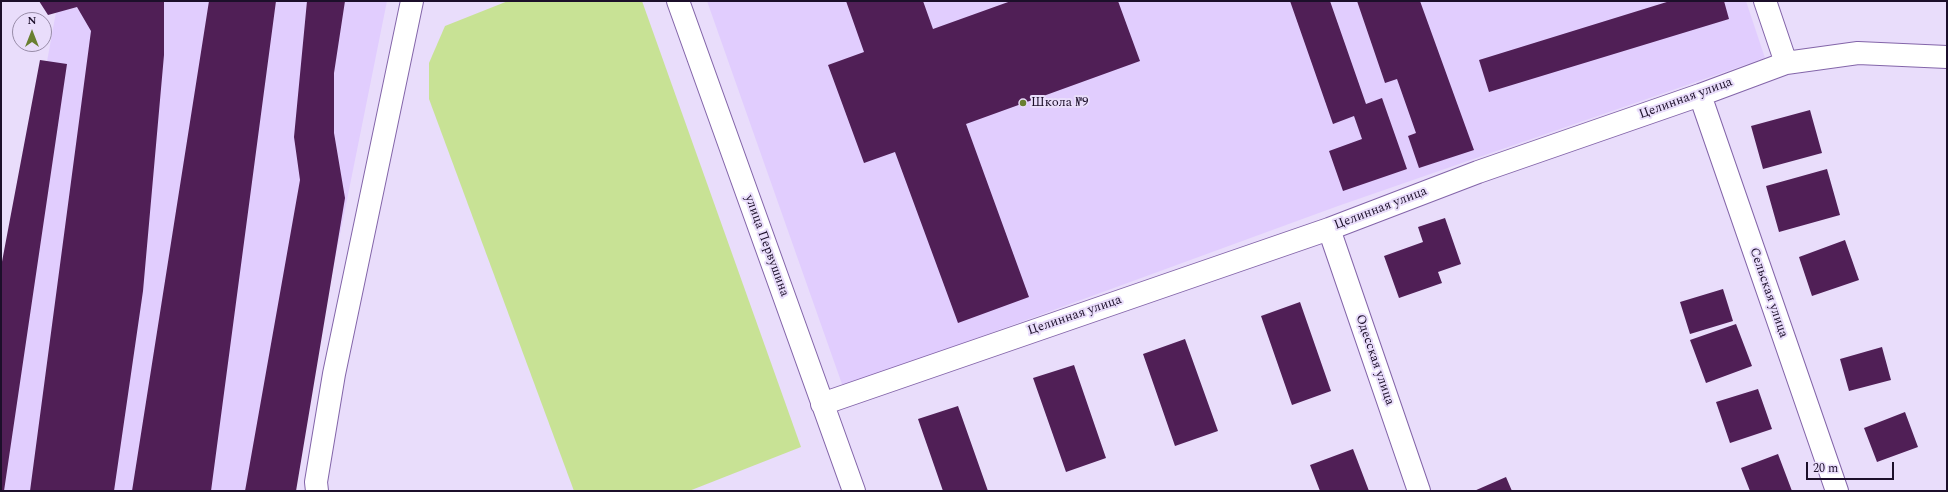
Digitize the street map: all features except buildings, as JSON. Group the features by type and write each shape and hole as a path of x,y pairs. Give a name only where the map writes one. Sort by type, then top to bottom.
{"street":[{"path":"317,491 316,482 334,374 412,1"},
{"name":"улица Первушина","path":"678,1 854,491"},
{"path":"1766,1 1786,63"},
{"name":"Целинная улица","path":"822,404 1329,229 1478,172 1700,95 1786,63 1858,53 1947,56"},
{"name":"Сельская улица","path":"1700,95 1837,491"},
{"name":"Одесская улица","path":"1329,229 1419,491"}],"shaded area":[{"path":"58,1 387,1 290,483 294,491 1,491 1,315 49,52 52,52 52,34"},
{"name":"Школа №9","path":"707,1 1746,1 1765,58 1338,206 843,387"}],"green space":[{"path":"508,1 642,1 801,447 689,491 574,491 429,99 429,63 445,26"}],"place":[{"name":"Школа №9","path":"1023,103"}]}
